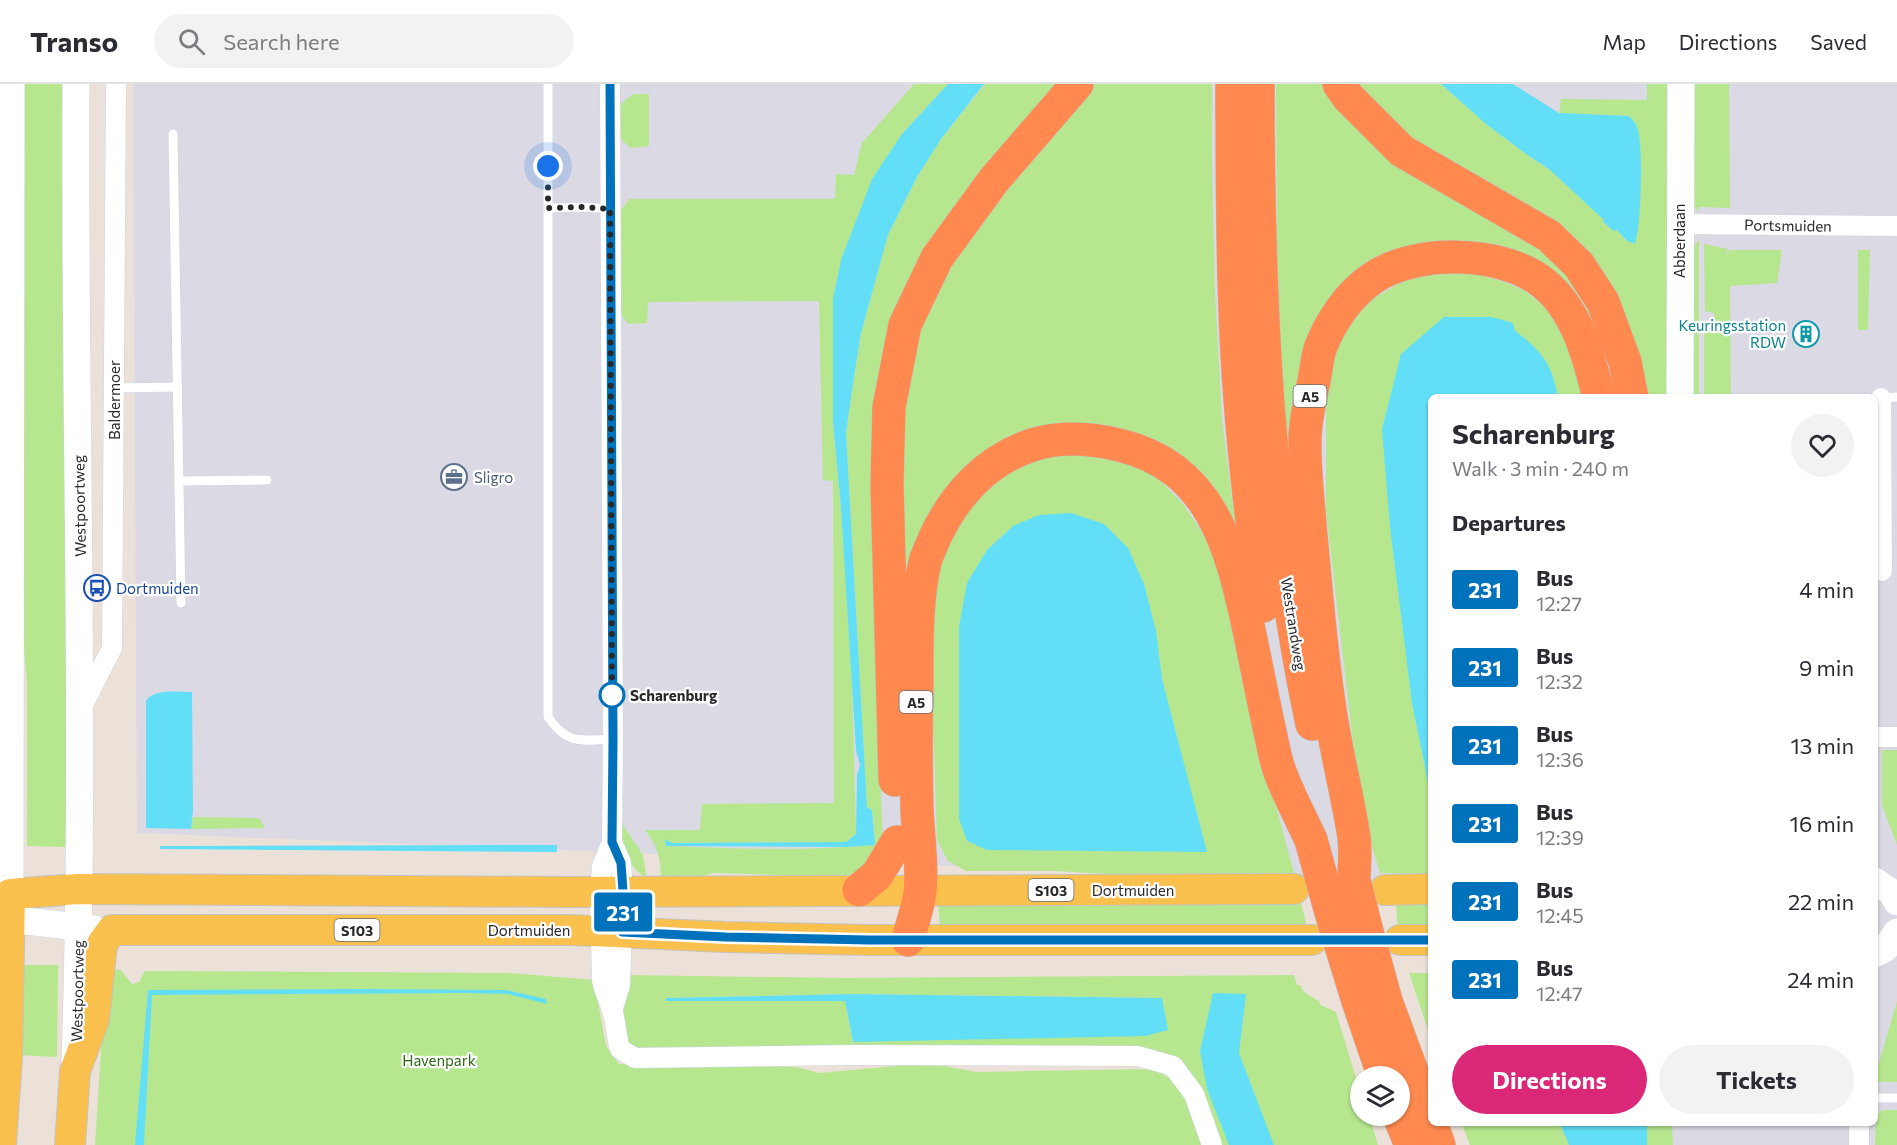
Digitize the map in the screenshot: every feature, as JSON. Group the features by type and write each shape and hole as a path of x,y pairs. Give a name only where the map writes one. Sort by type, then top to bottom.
{"highway":[{"name":"A5","path":"909,890 897,842 886,484 889,407 904,326 937,258 994,180 1077,84"},
{"name":"Westrandweg","path":"1232,84 1235,309 1250,515 1277,685 1335,839 1370,884 1366,928 1372,1001 1382,1066"},
{"name":"Westrandweg","path":"1258,84 1258,214 1266,403 1278,520 1304,688 1335,839 1334,923 1428,1121"},
{"path":"1339,84 1348,97 1402,151 1549,236 1579,265 1603,302 1625,362 1631,394"},
{"name":"A5","path":"1335,839 1329,704 1306,479 1305,437 1320,349 1333,322 1349,299 1373,278 1397,266 1426,259 1479,257 1503,262 1543,282 1571,315 1589,357 1598,394"},
{"name":"A5","path":"909,890 916,769 917,636 925,560 942,522 955,501 972,482 1005,456 1055,439 1100,441 1142,451 1164,462 1185,479 1205,501 1224,537 1237,575 1277,762 1335,839"},
{"path":"859,890 877,875 897,842"},
{"path":"908,940 909,890"},
{"path":"1403,1126 1411,1145"},
{"name":"Westrandweg","path":"1430,1126 1439,1145"}],"main road":[{"path":"1,1145 8,1057 5,906 11,84"},
{"name":"Westpoortweg","path":"70,1145 75,1071 81,709 75,259 76,84"},
{"name":"Abberdaan","path":"1680,394 1681,84"},
{"path":"1878,882 1891,892 1897,902"},
{"path":"1370,884 1428,889"},
{"name":"Dortmuiden","path":"5,906 78,888 611,892 1294,889"},
{"name":"Dortmuiden","path":"5,906 78,928 112,930 612,931 726,937 908,940 1311,940"},
{"name":"Westpoortweg","path":"75,1071 94,1020 102,944 112,930"},
{"path":"1878,954 1886,948 1897,932"},
{"path":"1400,940 1428,940"}],"street":[{"name":"Baldermoer","path":"81,709 112,648 116,84"},
{"path":"610,84 612,842 621,863 611,892 612,931 602,980 612,1011 620,1049 635,1058 842,1055 1138,1056 1173,1066 1194,1094 1212,1145"},
{"name":"Portsmuiden","path":"1679,224 1897,226"},
{"path":"1885,572 1889,397"},
{"path":"1878,737 1897,737"},
{"path":"1859,1126 1859,1145"}],"lane":[{"path":"548,84 548,717 557,731 573,740 613,739"},
{"path":"173,134 181,603"},
{"path":"548,208 610,209"},
{"path":"114,388 178,387"},
{"path":"179,481 267,480"},
{"path":"1878,1098 1897,1098"}],"shaded area":[{"path":"133,84 1897,84 1897,1145 1652,1145 1651,1126 1878,1126 1878,394 1428,394 1428,907 1273,879 137,833"}],"green space":[{"path":"18,84 67,84 68,847 27,846 27,682 19,597"},
{"path":"914,84 948,84 902,134 833,299 833,422 851,646 856,834 846,842 672,843 665,840 666,846 744,849 875,845 873,817 867,808 846,433 861,333 888,235 917,177 941,139 985,84 1064,84 917,272 875,612 883,850 854,879 825,881 776,875 715,873 672,882 661,880 658,854 645,830 700,830 702,804 834,803 833,481 823,480 819,301 648,302 647,323 628,324 620,313 620,212 629,199 835,199 836,174 854,175 862,143"},
{"path":"1093,84 1212,84 1215,293 1222,420 1240,561 1206,488 1041,435 911,554 905,576 893,463 911,336 956,245"},
{"path":"1276,84 1328,84 1529,240 1562,269 1594,315 1619,394 1605,394 1594,343 1482,252 1332,306 1295,526 1282,393 1277,242"},
{"path":"1357,84 1441,84 1486,124 1550,170 1604,220 1603,223 1614,231 1617,229 1626,241 1629,116 1559,113 1561,99 1647,100 1647,84 1672,84 1671,394 1642,394 1620,307 1417,143"},
{"path":"1690,84 1729,84 1730,208 1699,207 1698,212 1689,197"},
{"path":"633,94 649,94 649,146 631,148 618,137 618,106"},
{"path":"1699,240 1699,394 1690,394 1689,251"},
{"path":"1704,244 1728,249 1725,256 1730,250 1782,250 1777,283 1730,286 1731,394 1704,394 1704,323 1714,325 1714,313 1705,311"},
{"path":"1858,250 1870,250 1868,330 1858,330"},
{"path":"1458,269 1502,281 1525,291 1554,315 1579,359 1587,394 1428,394 1428,874 1380,873 1366,827 1357,777 1326,511 1326,401 1339,339 1364,304 1414,275"},
{"path":"1088,453 1123,460 1157,477 1184,505 1212,548 1227,594 1241,677 1294,873 1217,880 1054,871 966,871 948,861 937,840 930,623 937,568 954,527 990,485 1021,465 1052,455"},
{"path":"1882,750 1897,750 1897,845 1882,805"},
{"path":"193,817 259,818 265,828 191,829"},
{"path":"621,822 643,855 647,880 629,861 622,840"},
{"path":"1395,896 1428,896 1428,928 1398,928"},
{"path":"1300,897 1308,933 940,929 938,901"},
{"path":"17,965 58,965 57,1057 17,1055"},
{"name":"Havenpark","path":"120,969 132,984 139,982 145,971 509,973 594,980 606,1046 619,1064 796,1067 820,1073 928,1063 977,1072 1152,1069 1172,1079 1186,1096 1204,1145 95,1145 106,972"},
{"path":"1409,973 1428,973 1428,1030"},
{"path":"626,975 845,978 1294,975 1297,985 1300,985 1304,992 1320,1002 1319,1004 1336,1012 1352,1066 1350,1066 1350,1126 1372,1126 1378,1145 1217,1145 1187,1068 846,1049 640,1048 627,1044 624,1001","holes":["853,994 1162,998 853,1042 845,1001 667,1001 666,998"]},
{"path":"1897,1001 1897,1082 1878,1082 1878,1067"},
{"path":"1882,1110 1897,1110 1897,1145 1875,1145 1878,1115"},
{"path":"1463,1126 1561,1126 1569,1145 1470,1145"},
{"path":"1647,1126 1672,1126 1673,1145 1647,1145"}],"water":[{"path":"948,84 984,84 941,139 917,177 888,235 861,333 846,433 867,807 872,810 875,845 846,847 666,846 665,839 672,843 846,842 856,834 857,775 860,765 856,750 841,508 833,422 833,299 841,260 872,179 902,134"},
{"path":"1441,84 1513,84 1559,113 1629,116 1637,127 1641,167 1640,204 1635,244 1627,241 1617,230 1614,231 1603,222 1604,220 1550,170 1486,124"},
{"path":"1444,317 1492,317 1513,323 1515,331 1539,352 1553,376 1557,394 1428,394 1428,782 1412,703 1390,527 1382,429 1401,354"},
{"path":"1071,513 1104,524 1128,548 1144,584 1156,631 1162,679 1207,852 987,850 967,841 959,819 959,627 967,583 987,550 1013,526 1039,515"},
{"path":"160,692 192,692 193,811 191,829 146,828 146,701"},
{"path":"557,845 557,852 160,849 160,846"},
{"path":"148,990 506,990 546,999 547,1004 508,994 465,993 152,995 144,1145 135,1145"},
{"path":"1213,993 1246,994 1239,1053 1274,1145 1229,1145 1207,1089 1200,1051"},
{"path":"853,994 1162,998 1168,1030 1146,1036 853,1042 845,1001 666,1001 666,998"},
{"path":"1561,1126 1647,1126 1647,1145 1569,1145"}],"bus line":[{"name":"231","path":"610,84 613,739 611,810 612,842 621,863 622,932 869,940 1428,940"}],"place":[{"name":"Keuringsstation RDW","path":"1806,334"},
{"name":"Sligro","path":"454,477"},
{"name":"Dortmuiden","path":"97,588"},
{"name":"Scharenburg","path":"612,695"}],"route":[{"path":"548,166 548,208 610,209 612,695"}]}
